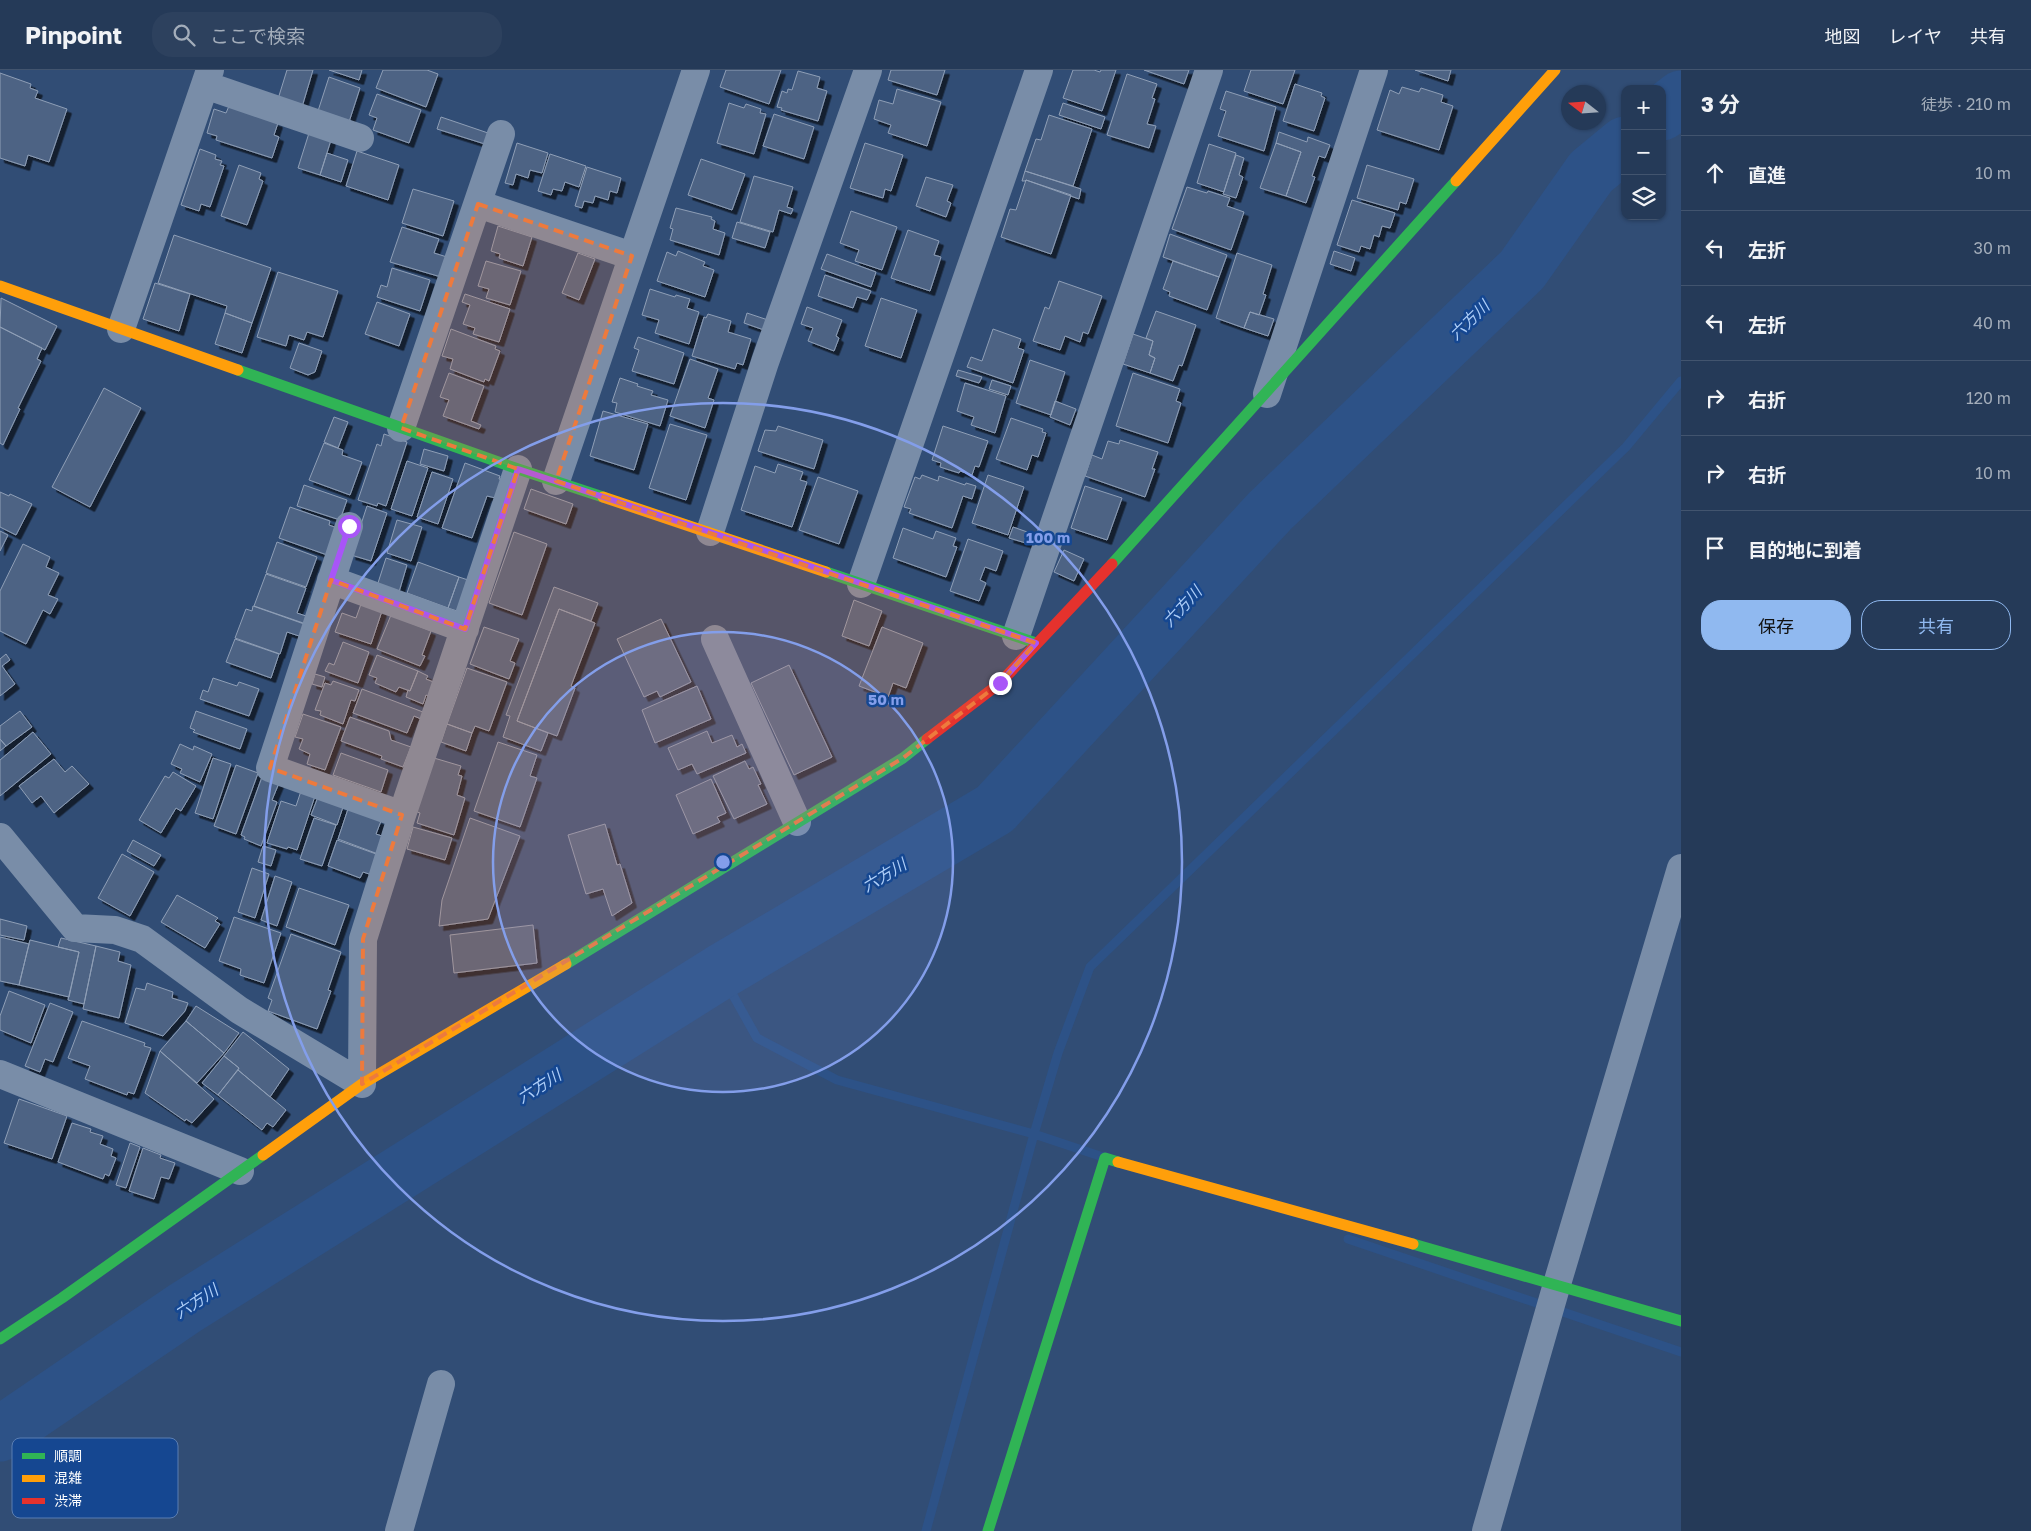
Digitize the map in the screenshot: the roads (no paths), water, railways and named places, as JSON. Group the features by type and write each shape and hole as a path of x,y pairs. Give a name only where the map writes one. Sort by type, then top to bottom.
{"street":[{"path":"556,481 696,70"},
{"path":"710,532 765,362 868,70"},
{"path":"860,584 1039,70"},
{"path":"0,1339 62,1298 362,1084 624,930 903,758 1000,683 1026,639 1209,70"},
{"path":"1267,394 1374,70"},
{"path":"1026,639 1069,612 1267,394 1555,70"},
{"path":"121,329 208,78 360,138"},
{"path":"402,428 502,134"},
{"path":"478,204 632,256"},
{"path":"0,286 518,469 1026,639"},
{"path":"362,1084 362,939 518,469"},
{"path":"349,526 270,768 402,815"},
{"path":"331,580 465,629"},
{"path":"716,639 797,822"},
{"path":"0,837 76,928 115,930 142,939 238,1010 362,1084"},
{"path":"1486,1531 1557,1284 1681,868"},
{"path":"0,1074 240,1171"},
{"path":"988,1531 1104,1158 1557,1284 1681,1321"},
{"path":"399,1531 441,1384"}],"waterway":[{"name":"六方川","path":"1666,110 1681,98"},
{"name":"六方川","path":"0,1434 185,1308 720,972 995,809 1270,511 1522,270 1591,172 1621,147"},
{"path":"926,1531 1034,1134 1058,1053 1090,967 1626,447 1681,381"},
{"path":"720,972 757,1038 837,1080 1034,1134 1103,1157"},
{"path":"1348,1239 1681,1352"}]}
